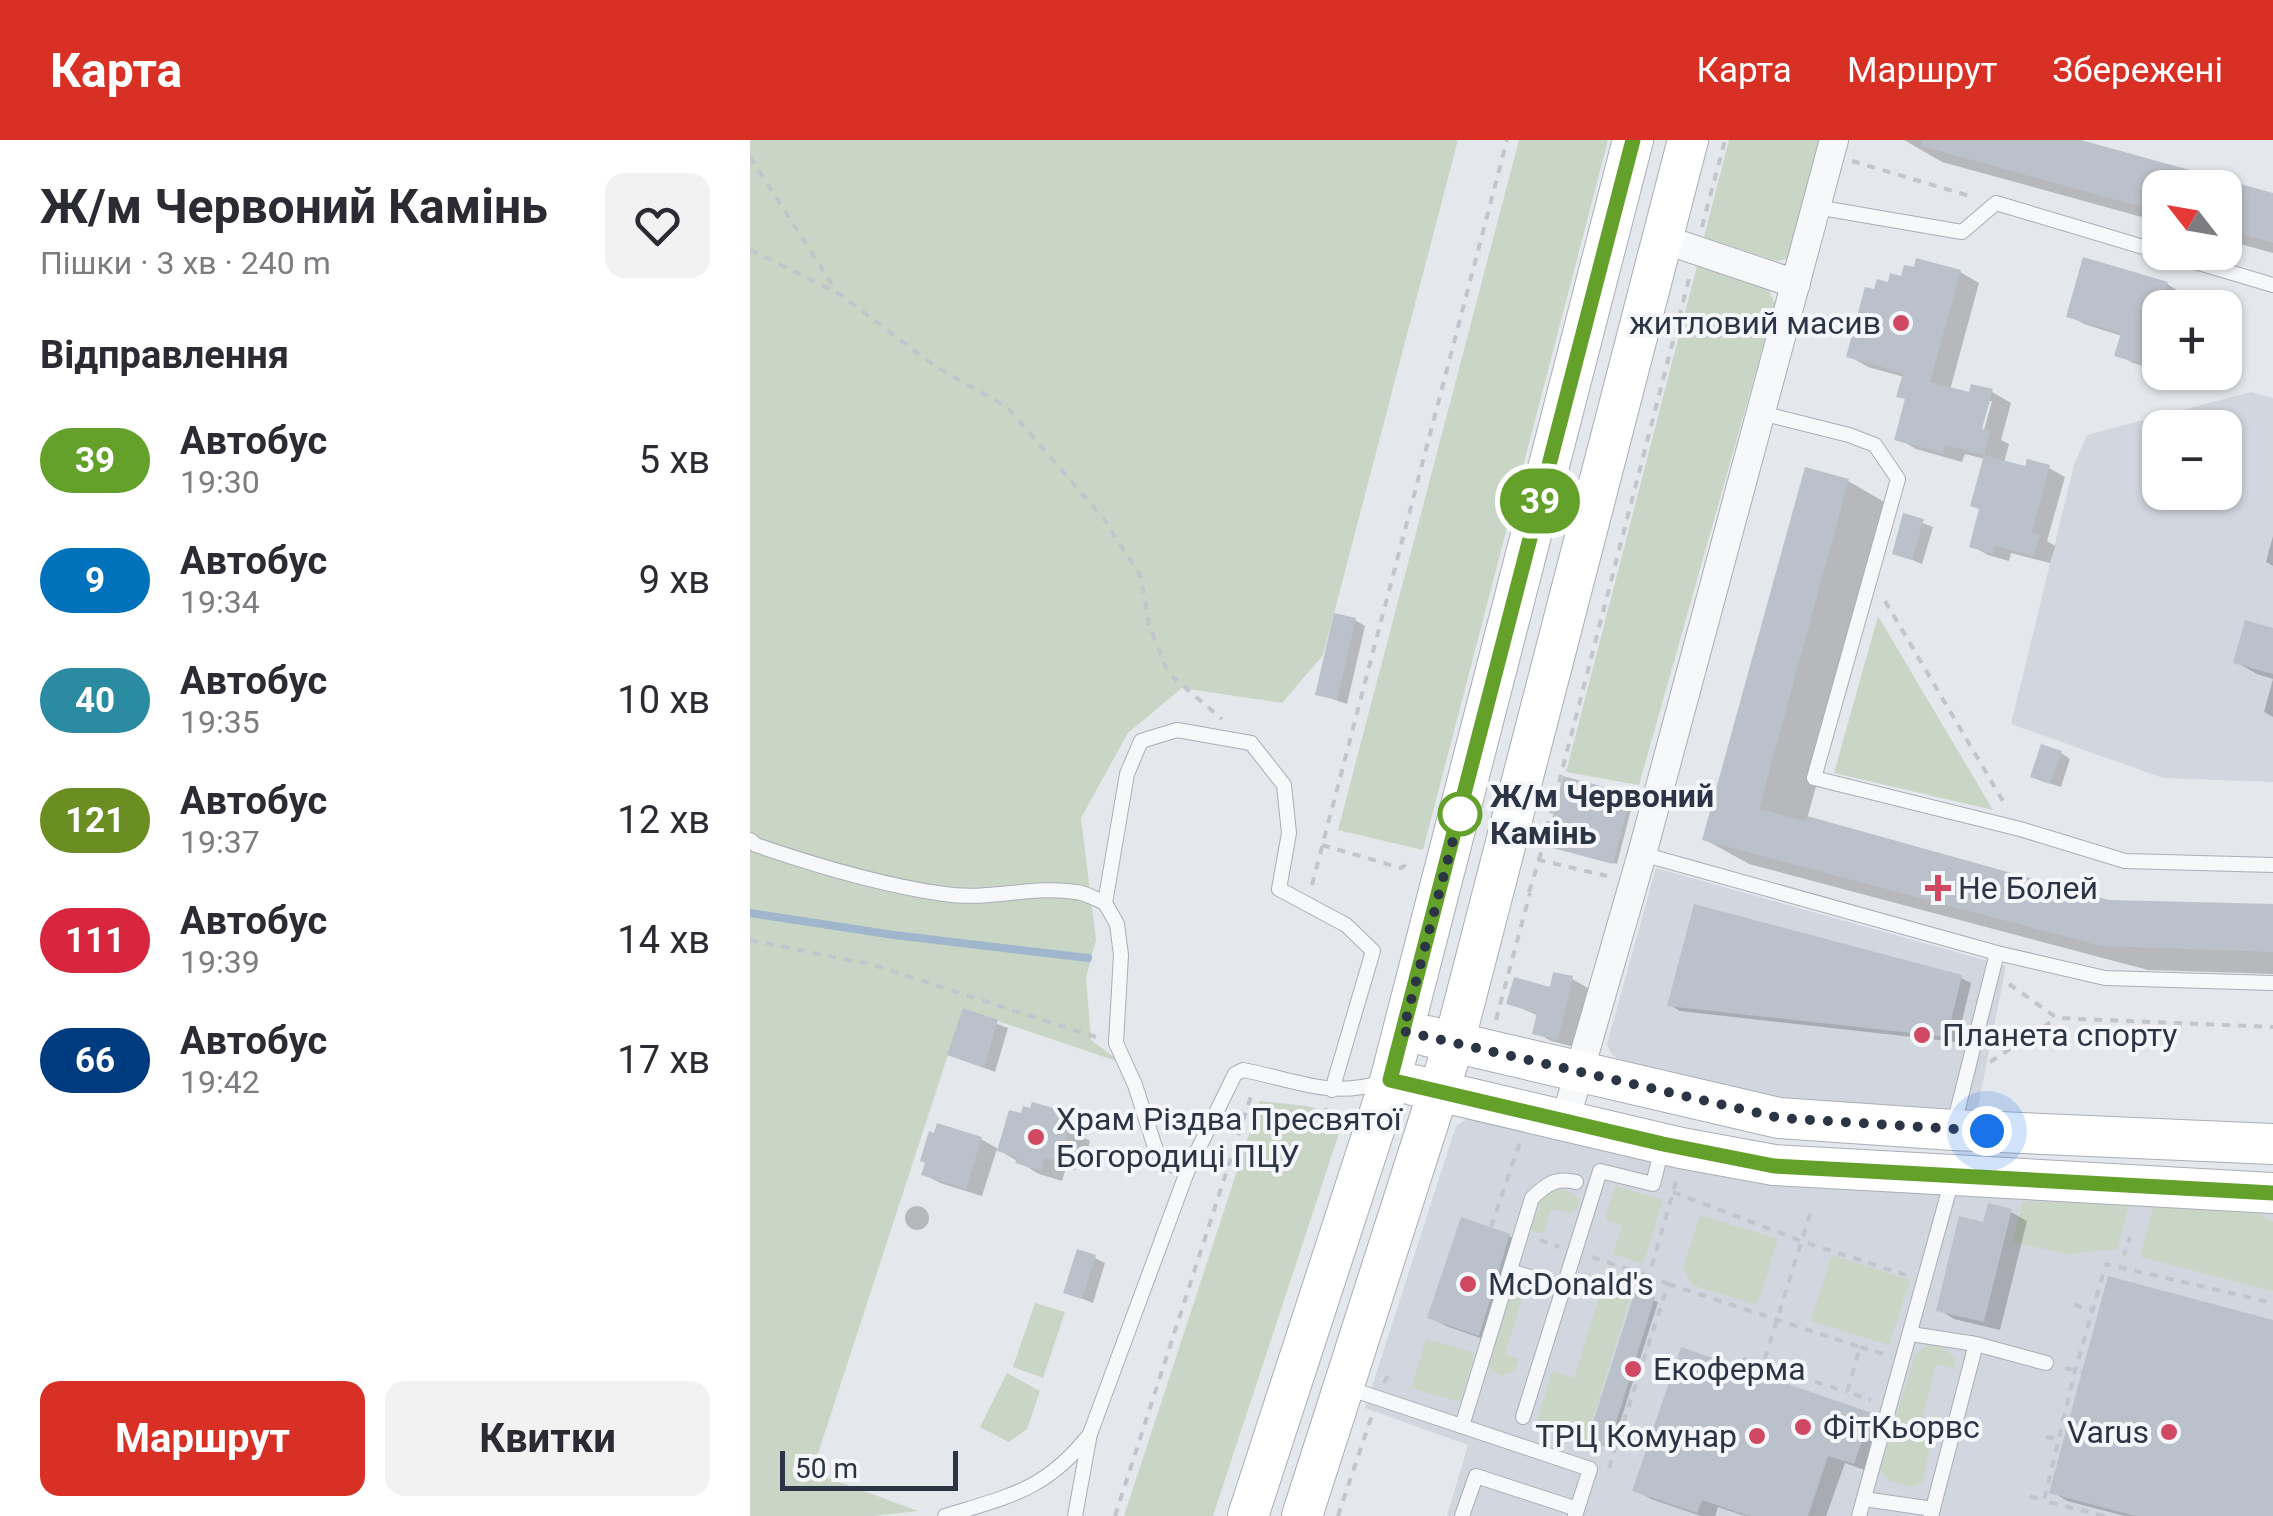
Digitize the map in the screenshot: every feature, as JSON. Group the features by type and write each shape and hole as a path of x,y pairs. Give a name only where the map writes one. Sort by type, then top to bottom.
{"main road":[{"path":"1248,1516 1390,1080 1633,140"},
{"path":"1302,1516 1361,1393 1440,1091 1680,244 1688,140"},
{"path":"1403,1031 1780,1118 2273,1144"},
{"path":"1390,1080 1565,1122 1670,1154 1774,1166 2273,1193"},
{"path":"2195,1187 2199,1140"}],"street":[{"path":"1565,1122 1642,854 1832,147"},
{"path":"1680,244 1796,284"}],"lane":[{"path":"1816,207 1962,232 1996,204 2142,246"},
{"path":"2220,270 2273,286"},
{"path":"1761,414 1849,434 1875,444 1898,479 1814,778 2020,829 2124,861 2273,866"},
{"path":"1105,903 1127,774 1142,741 1177,730 1251,743 1284,785 1289,833 1279,890 1346,925 1373,951 1332,1090"},
{"path":"750,840 818,866 944,894 990,897 1079,892 1105,903 1118,924 1121,955 1116,1043 1135,1085 1156,1150 1166,1162 1187,1172"},
{"path":"1642,854 1998,953 2104,978 2273,983"},
{"path":"1953,1130 1998,953"},
{"path":"1075,1516 1090,1434 1187,1172 1234,1074 1242,1070 1332,1090 1356,1091 1390,1080"},
{"path":"1523,1417 1600,1171 1653,1184 1670,1154"},
{"path":"1860,1516 1953,1175"},
{"path":"1462,1426 1532,1198 1548,1183 1564,1179 1576,1182"},
{"path":"1510,1271 1564,1287"},
{"path":"1911,1334 1976,1344 2046,1363"},
{"path":"1864,1499 1932,1512 1976,1344"},
{"path":"1361,1393 1590,1469 1576,1513 1476,1476 1462,1516"},
{"path":"945,1516 1039,1483 1068,1463 1090,1434"}],"path":[{"path":"1307,904 1507,140"},
{"path":"1494,1028 1527,892 1539,860 1680,244 1724,140"},
{"path":"1832,147 1996,204"},
{"path":"750,157 838,293"},
{"path":"750,250 838,293 935,366 1007,406 1104,519 1140,577 1149,626 1168,673 1251,743"},
{"path":"1871,578 2020,829"},
{"path":"1322,844 1401,868 1414,860 1420,862"},
{"path":"1539,860 1634,883"},
{"path":"750,940 872,964 1116,1043"},
{"path":"1992,972 2057,1018 2273,1027"},
{"path":"1964,1080 2057,1018"},
{"path":"1114,1516 1259,1073"},
{"path":"1490,1227 1523,1135"},
{"path":"1670,1154 1678,1176 1649,1276 1903,1360"},
{"path":"1673,1192 1926,1281"},
{"path":"1760,1374 1810,1214"},
{"path":"2044,1500 2106,1264 2273,1303"},
{"path":"1590,1469 1609,1469 1668,1284"},
{"path":"2074,1305 2093,1310"},
{"path":"1846,1392 1860,1347"},
{"path":"1741,1364 1745,1360 1892,1406"},
{"path":"1338,1516 1361,1393 1390,1369"},
{"path":"2046,1438 2058,1439"},
{"path":"2030,1496 2104,1516"}],"shaded area":[{"path":"2251,392 2273,398 2273,782 2163,778 2011,724 2074,465 2087,435 2142,421 2142,510 2242,510 2242,410 2182,410"},
{"path":"1656,868 2006,966 1976,1117 1781,1105 1629,1069 1607,1044"},
{"path":"1479,1118 2273,1207 2273,1516 1447,1516 1468,1445 1365,1408 1456,1126"}],"green space":[{"path":"750,140 1458,140 1323,655 1282,703 1182,688 1128,733 1081,818 1096,940 1086,978 1091,1040 1122,1063 963,1009 812,1472 918,1511 874,1516 750,1516"},
{"path":"1519,140 1608,140 1423,850 1338,830"},
{"path":"1729,140 1820,140 1788,259 1776,261 1704,237"},
{"path":"1697,266 1769,291 1775,304 1639,785 1566,772"},
{"path":"1878,616 1993,810 1834,773"},
{"path":"1260,1101 1345,1115 1213,1516 1124,1516"},
{"path":"1615,1186 1663,1200 1643,1264 1613,1254 1622,1225 1605,1220"},
{"path":"1551,1190 1574,1195 1579,1201 1576,1210 1570,1213 1551,1209 1543,1234 1530,1230 1541,1198"},
{"path":"2023,1201 2129,1204 2117,1249 2067,1254 2012,1242"},
{"path":"2154,1204 2258,1213 2273,1222 2273,1291 2140,1257"},
{"path":"1700,1215 1778,1239 1757,1305 1692,1285 1683,1267"},
{"path":"1832,1255 1910,1280 1889,1345 1811,1321"},
{"path":"1608,1270 1636,1279 1586,1440 1536,1424 1552,1371 1574,1378"},
{"path":"1514,1279 1527,1283 1505,1354 1519,1359 1515,1370 1501,1376 1489,1368 1488,1361"},
{"path":"1035,1303 1065,1312 1043,1378 1013,1367"},
{"path":"1426,1339 1475,1353 1460,1402 1411,1388"},
{"path":"1930,1343 1939,1343 1955,1359 1953,1369 1936,1364 1918,1436 1930,1446 1923,1481 1913,1487 1889,1481 1880,1469 1915,1355"},
{"path":"1007,1373 1040,1391 1027,1429 1009,1442 980,1427"}],"building":[{"path":"1922,140 2081,140 2190,170 2142,170 2142,207 1921,146"},
{"path":"2242,184 2273,193 2273,243 2242,234"},
{"path":"2083,257 2168,282 2165,290 2142,290 2142,364 2114,356 2121,333 2066,317"},
{"name":"житловий масив","path":"1916,258 1961,270 1930,382 1969,392 1971,384 1993,389 1982,429 1990,431 1984,455 1945,445 1943,453 1894,440 1905,399 1896,397 1903,373 1846,357 1865,287 1874,289 1877,279 1888,282 1890,273 1901,276 1904,265 1914,267"},
{"path":"1984,455 2025,466 2027,459 2050,465 2032,532 2040,535 2034,556 1995,546 1993,554 1969,547 1979,509 1970,506"},
{"path":"1805,467 1849,479 1759,809 1805,821 1807,816 2109,900 2273,904 2273,952 2101,946 1702,840"},
{"path":"1903,513 1924,519 1912,560 1892,554"},
{"path":"1334,613 1356,618 1337,700 1315,695"},
{"path":"2245,620 2273,628 2273,674 2233,663"},
{"path":"2041,744 2062,751 2050,784 2030,777"},
{"path":"1563,776 1631,794 1613,864 1545,846"},
{"path":"1694,904 1962,975 1947,1037 1667,1006"},
{"path":"1553,972 1573,976 1558,1040 1532,1034 1537,1013 1506,1004 1514,977 1550,987"},
{"path":"963,1008 998,1020 984,1068 947,1055"},
{"name":"Храм Різдва Пресвятої Богородиці ПЦУ","path":"1032,1102 1057,1109 1056,1113 1067,1117 1064,1125 1070,1126 1062,1154 1056,1152 1053,1160 1044,1158 1041,1171 1015,1163 1017,1157 997,1151 1009,1110 1021,1113 1023,1106 1030,1108"},
{"path":"937,1123 982,1137 966,1189 921,1175 925,1163 920,1161 929,1131 934,1133"},
{"path":"1988,1203 2012,1209 1984,1322 1936,1311 1959,1216 1983,1222"},
{"name":"McDonald's","path":"1461,1217 1510,1234 1479,1336 1427,1318"},
{"path":"1077,1249 1096,1255 1082,1299 1063,1293"},
{"name":"Varus","path":"2108,1276 2273,1320 2273,1516 2135,1516 2049,1493"},
{"path":"1635,1291 1655,1297 1608,1448 1587,1441"},
{"name":"ТРЦ Комунар","path":"1681,1347 1872,1413 1854,1464 1828,1456 1808,1516 1749,1516 1702,1500 1697,1513 1632,1491"}],"waterway":[{"path":"750,913 1088,958"}],"bus line":[{"name":"39","path":"1633,140 1390,1080 1774,1166 2273,1193"}],"place":[{"name":"житловий масив","path":"1901,323"},
{"name":"Ж/м Червоний Камінь","path":"1460,814"},
{"name":"Не Болей","path":"1938,888"},
{"name":"Планета спорту","path":"1922,1035"},
{"name":"Храм Різдва Пресвятої Богородиці ПЦУ","path":"1036,1137"},
{"name":"McDonald's","path":"1468,1284"},
{"name":"Екоферма","path":"1633,1369"},
{"name":"ФiтКьорвс","path":"1803,1427"},
{"name":"Varus","path":"2169,1432"},
{"name":"ТРЦ Комунар","path":"1757,1436"}],"route":[{"path":"1460,814 1463,802 1403,1031 1780,1118 1987,1131"}]}
